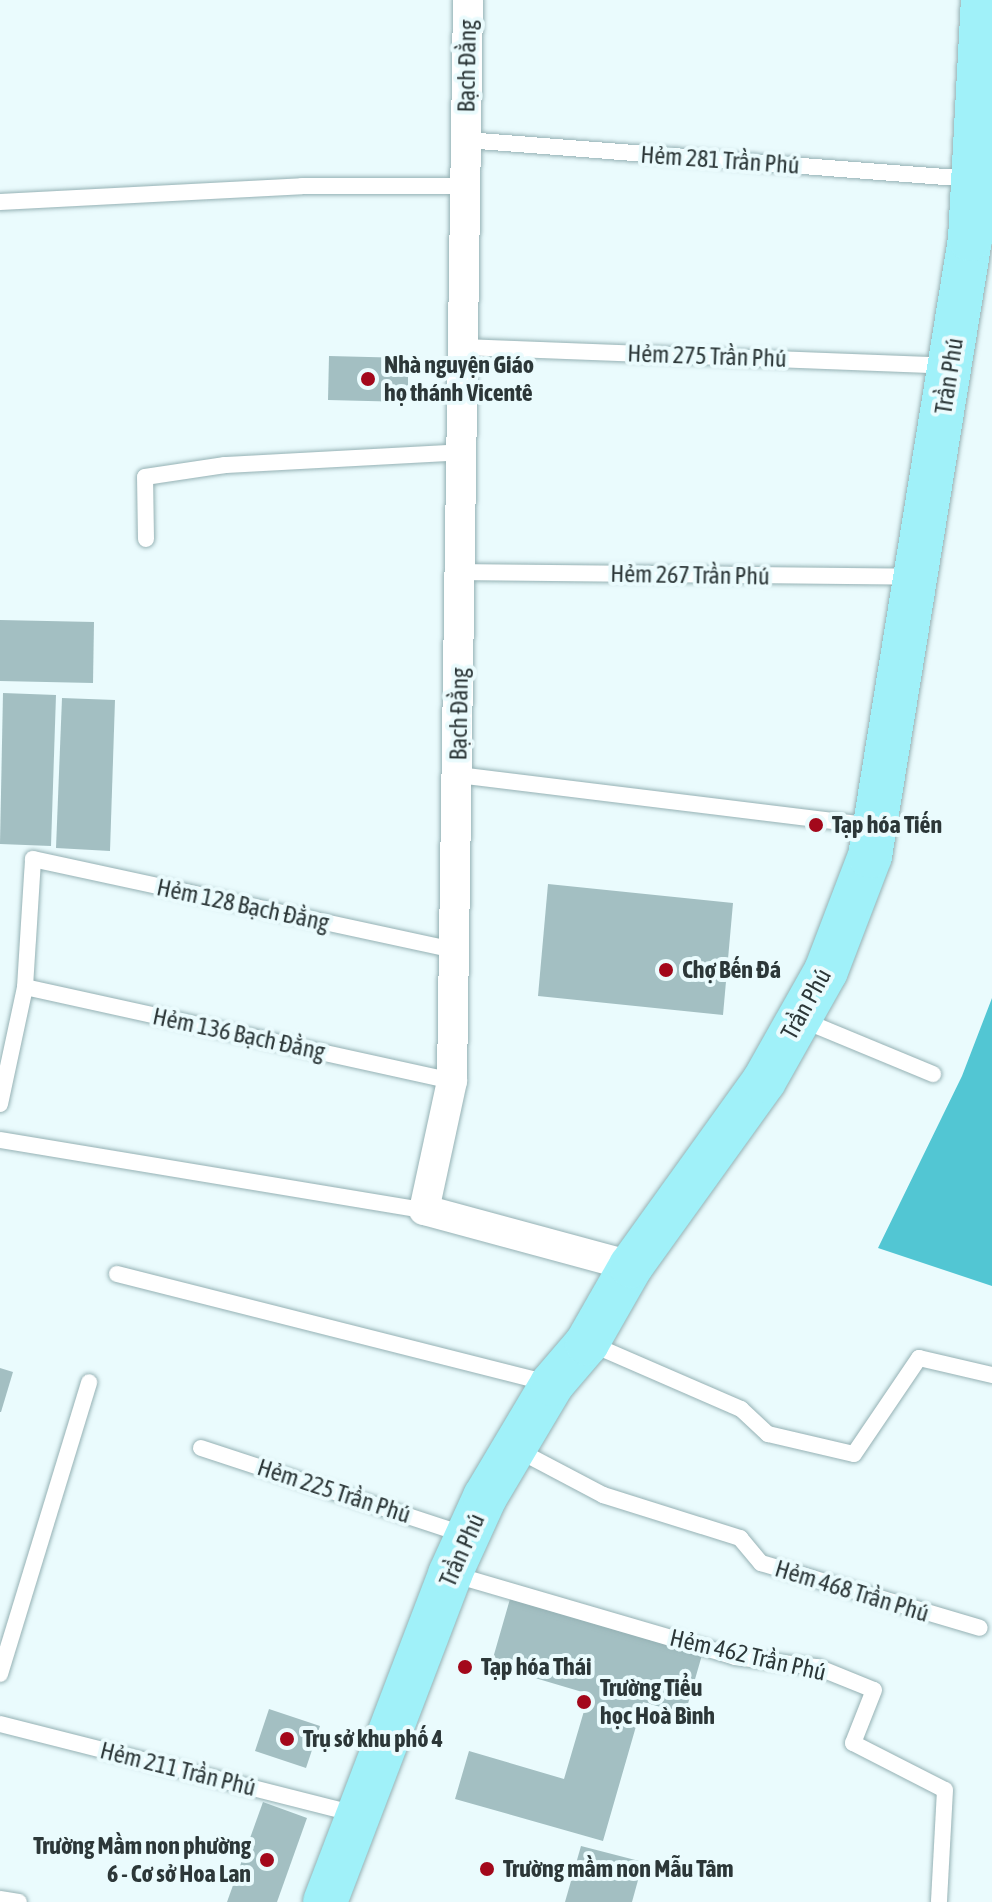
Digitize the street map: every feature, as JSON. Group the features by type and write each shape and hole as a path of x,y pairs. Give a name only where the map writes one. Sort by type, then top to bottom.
{"main road":[{"name":"Trần Phú","path":"325,1902 356,1814 459,1554 512,1447 552,1384 587,1343 631,1266 711,1161 798,1018 826,971 870,856 918,577 974,180 985,122 983,0"}],"street":[{"name":"Bạch Đằng","path":"424,1210 452,1081 468,0"},
{"path":"424,1210 631,1266"}],"lane":[{"name":"Hẻm 281 Trần Phú","path":"466,140 974,180"},
{"path":"0,202 302,186 466,186"},
{"name":"Hẻm 275 Trần Phú","path":"464,347 950,366"},
{"path":"146,539 145,477 225,465 463,452"},
{"name":"Hẻm 267 Trần Phú","path":"461,572 918,577"},
{"path":"458,775 875,826"},
{"name":"Hẻm 128 Bạch Đằng","path":"25,987 33,859 454,950"},
{"path":"0,1104 25,987"},
{"name":"Hẻm 136 Bạch Đằng","path":"25,987 452,1081"},
{"path":"798,1018 933,1074"},
{"path":"0,1140 424,1210"},
{"path":"117,1274 552,1384"},
{"path":"587,1343 741,1409 768,1434 854,1454 919,1358 992,1375"},
{"path":"0,1674 89,1382"},
{"name":"Hẻm 468 Trần Phú","path":"512,1447 603,1495 740,1538 761,1563 980,1628"},
{"name":"Hẻm 225 Trần Phú","path":"201,1448 459,1554"},
{"name":"Hẻm 462 Trần Phú","path":"459,1554 735,1657 817,1667 874,1690 853,1743 945,1790 939,1902"},
{"name":"Hẻm 211 Trần Phú","path":"0,1724 356,1814"},
{"path":"0,1899 19,1902"}],"shaded area":[{"path":"992,998 992,1286 878,1248 962,1076"}],"building":[{"name":"Nhà nguyện Giáo họ thánh Vicentê","path":"329,356 408,358 408,402 328,400"},
{"path":"0,620 94,622 93,683 0,681"},
{"path":"3,693 56,695 51,846 0,844"},
{"path":"62,698 115,700 110,851 56,848"},
{"path":"548,884 733,903 723,1015 538,996"},
{"path":"0,1368 13,1372 1,1412 0,1412"},
{"path":"510,1599 702,1655 685,1714 643,1702 603,1841 455,1799 469,1751 564,1779 589,1694 491,1665"},
{"name":"Trụ sở khu phố 4","path":"269,1709 320,1726 306,1768 255,1751"},
{"name":"Trường Mầm non phường 6 - Cơ sở Hoa Lan","path":"263,1802 307,1818 277,1902 227,1902"},
{"path":"581,1846 643,1862 632,1902 565,1902"}],"place":[{"name":"Nhà nguyện Giáo họ thánh Vicentê","path":"368,379"},
{"name":"Tạp hóa Tiến","path":"816,825"},
{"name":"Chợ Bến Đá","path":"666,970"},
{"name":"Tạp hóa Thái","path":"465,1667"},
{"name":"Trường Tiểu học Hoà Bình","path":"584,1702"},
{"name":"Trụ sở khu phố 4","path":"287,1739"},
{"name":"Trường Mầm non phường 6 - Cơ sở Hoa Lan","path":"267,1860"},
{"name":"Trường mầm non Mẫu Tâm","path":"487,1869"}]}
